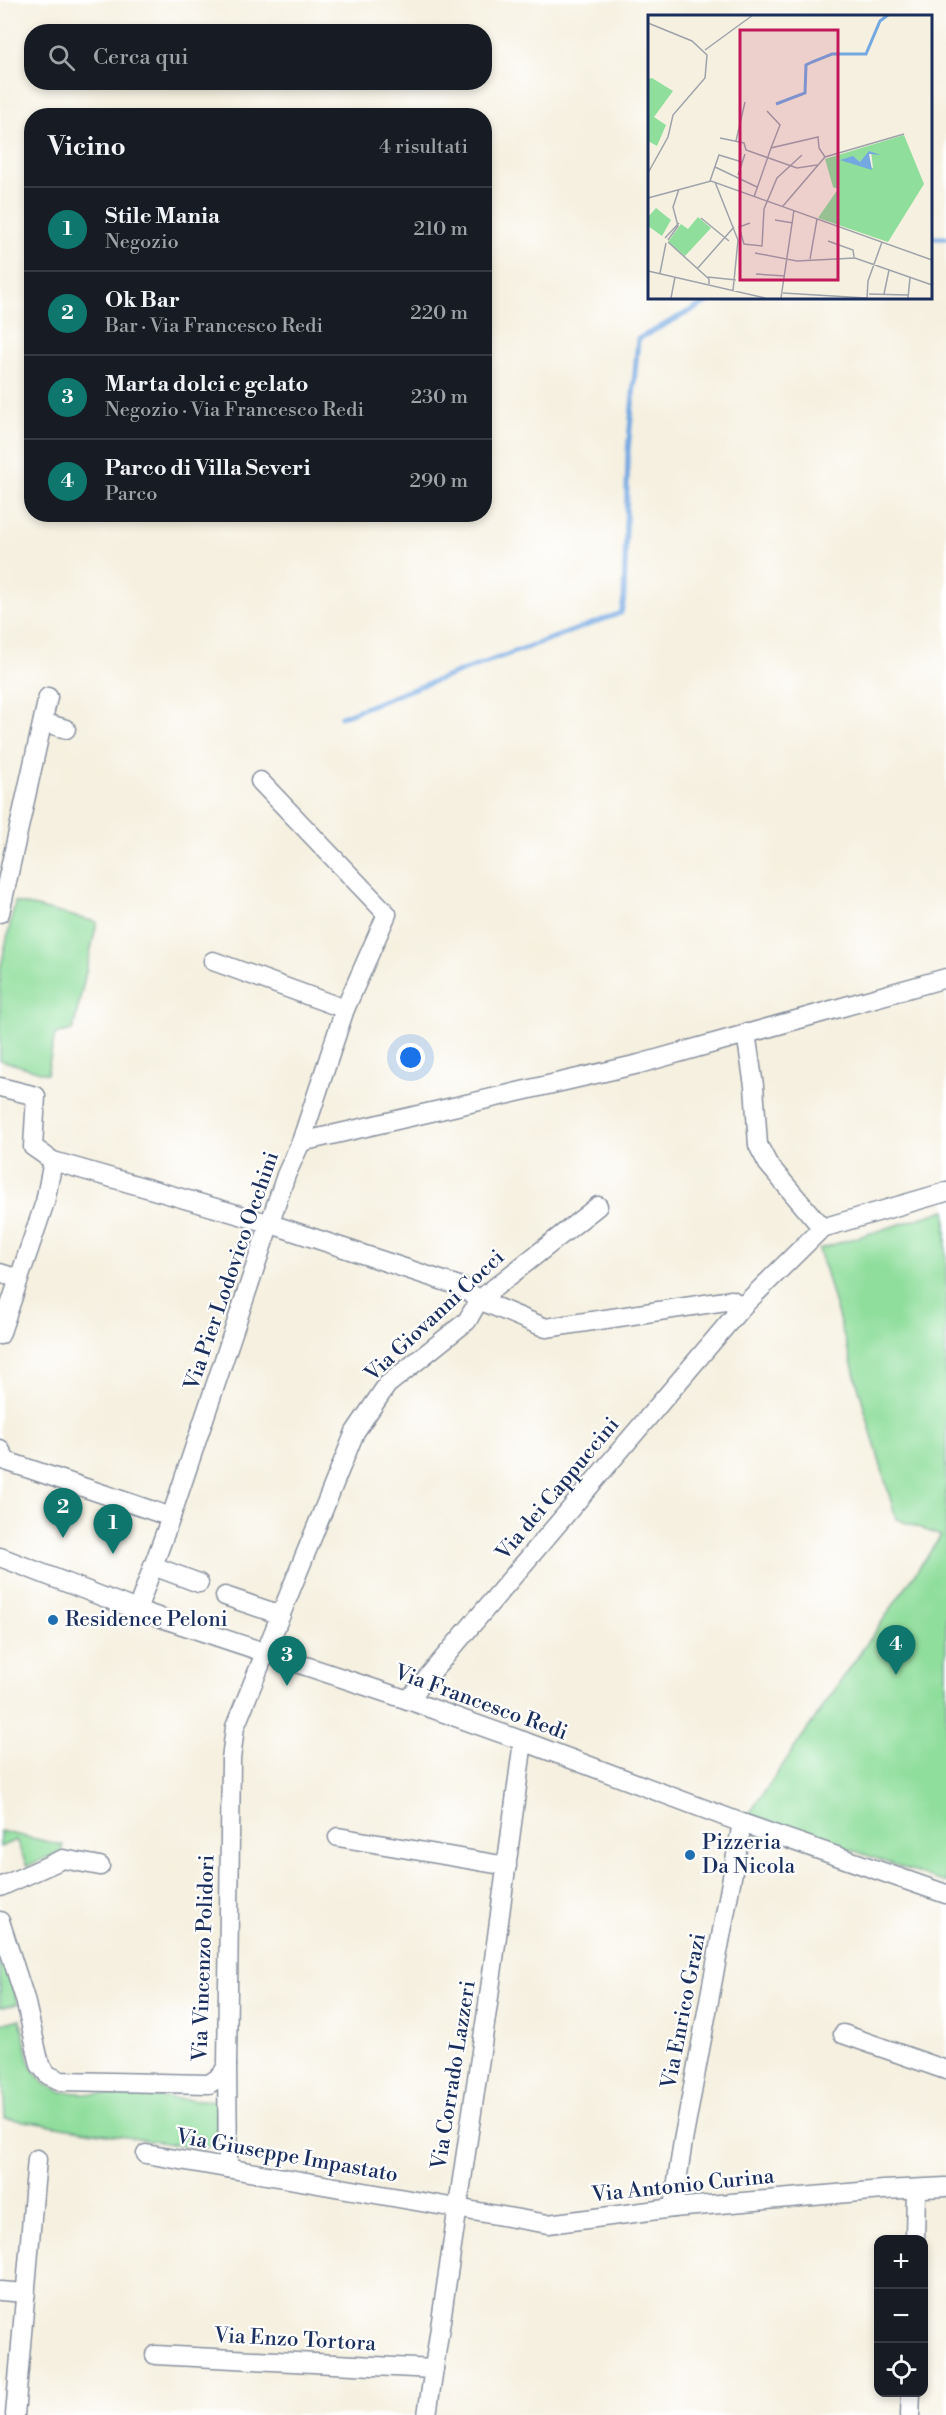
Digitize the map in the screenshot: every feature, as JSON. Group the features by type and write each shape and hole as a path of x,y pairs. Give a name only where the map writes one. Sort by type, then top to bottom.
{"street":[{"path":"0,913 48,697"},
{"path":"43,722 66,729"},
{"path":"260,781 387,914 345,1009 301,1142"},
{"path":"213,961 345,1009"},
{"name":"Via Pier Lodovico Occhini","path":"137,1610 171,1517 286,1175 301,1142 639,1064 946,978"},
{"path":"746,1033 754,1086 758,1144 768,1164 822,1228"},
{"path":"0,1087 36,1096 33,1147 53,1161 271,1224 462,1287 479,1300 546,1328 732,1299 742,1307"},
{"path":"0,1335 45,1202 53,1161"},
{"name":"Via dei Cappuccini","path":"408,1700 742,1307 822,1228 946,1192"},
{"name":"Via Giovanni Cocci","path":"266,1652 355,1432 387,1385 467,1321 479,1300 598,1206"},
{"path":"0,1273 19,1280"},
{"path":"0,1449 6,1461 171,1517"},
{"name":"Via Francesco Redi","path":"0,1557 137,1610 408,1700 742,1823 946,1894"},
{"path":"153,1566 199,1583"},
{"path":"225,1596 281,1615"},
{"name":"Via Vincenzo Polidori","path":"0,1921 25,1999 40,2065 48,2075 61,2081 209,2084 221,2076 227,2065 231,1759 235,1727 266,1652"},
{"name":"Via Corrado Lazzeri","path":"427,2415 523,1741"},
{"name":"Via Enrico Grazi","path":"673,2208 683,2141 742,1823"},
{"path":"338,1837 507,1866"},
{"path":"0,1887 63,1859 100,1866"},
{"path":"843,2034 946,2070"},
{"path":"227,2065 228,2168"},
{"name":"Via Giuseppe Impastato","path":"146,2154 457,2208"},
{"path":"15,2415 37,2159"},
{"name":"Via Antonio Curina","path":"457,2208 548,2224 673,2208 946,2187"},
{"path":"915,2235 916,2189"},
{"path":"0,2290 26,2293"},
{"name":"Via Enzo Tortora","path":"154,2355 434,2368"},
{"path":"910,2415 911,2397"}],"green space":[{"path":"15,902 97,922 73,1030 55,1034 47,1074 0,1060 0,970"},
{"path":"946,1210 946,1883 749,1814 941,1536 896,1519 819,1249"},
{"path":"0,1831 63,1845 61,1852 27,1866 16,1840 0,1847"},
{"path":"0,1948 18,2004 0,2008"},
{"path":"20,2019 31,2067 44,2084 63,2092 218,2101 216,2136 212,2145 203,2149 5,2118 0,2024"}],"waterway":[{"path":"931,238 946,238"},
{"path":"341,717 621,613 624,599 628,451 638,339 714,298"}],"place":[{"name":"Ok Bar","path":"63,1538"},
{"name":"Stile Mania","path":"113,1554"},
{"name":"Residence Peloni","path":"53,1620"},
{"name":"Parco di Villa Severi","path":"896,1675"},
{"name":"Marta dolci e gelato","path":"287,1686"},
{"name":"Pizzeria Da Nicola","path":"690,1855"}]}
